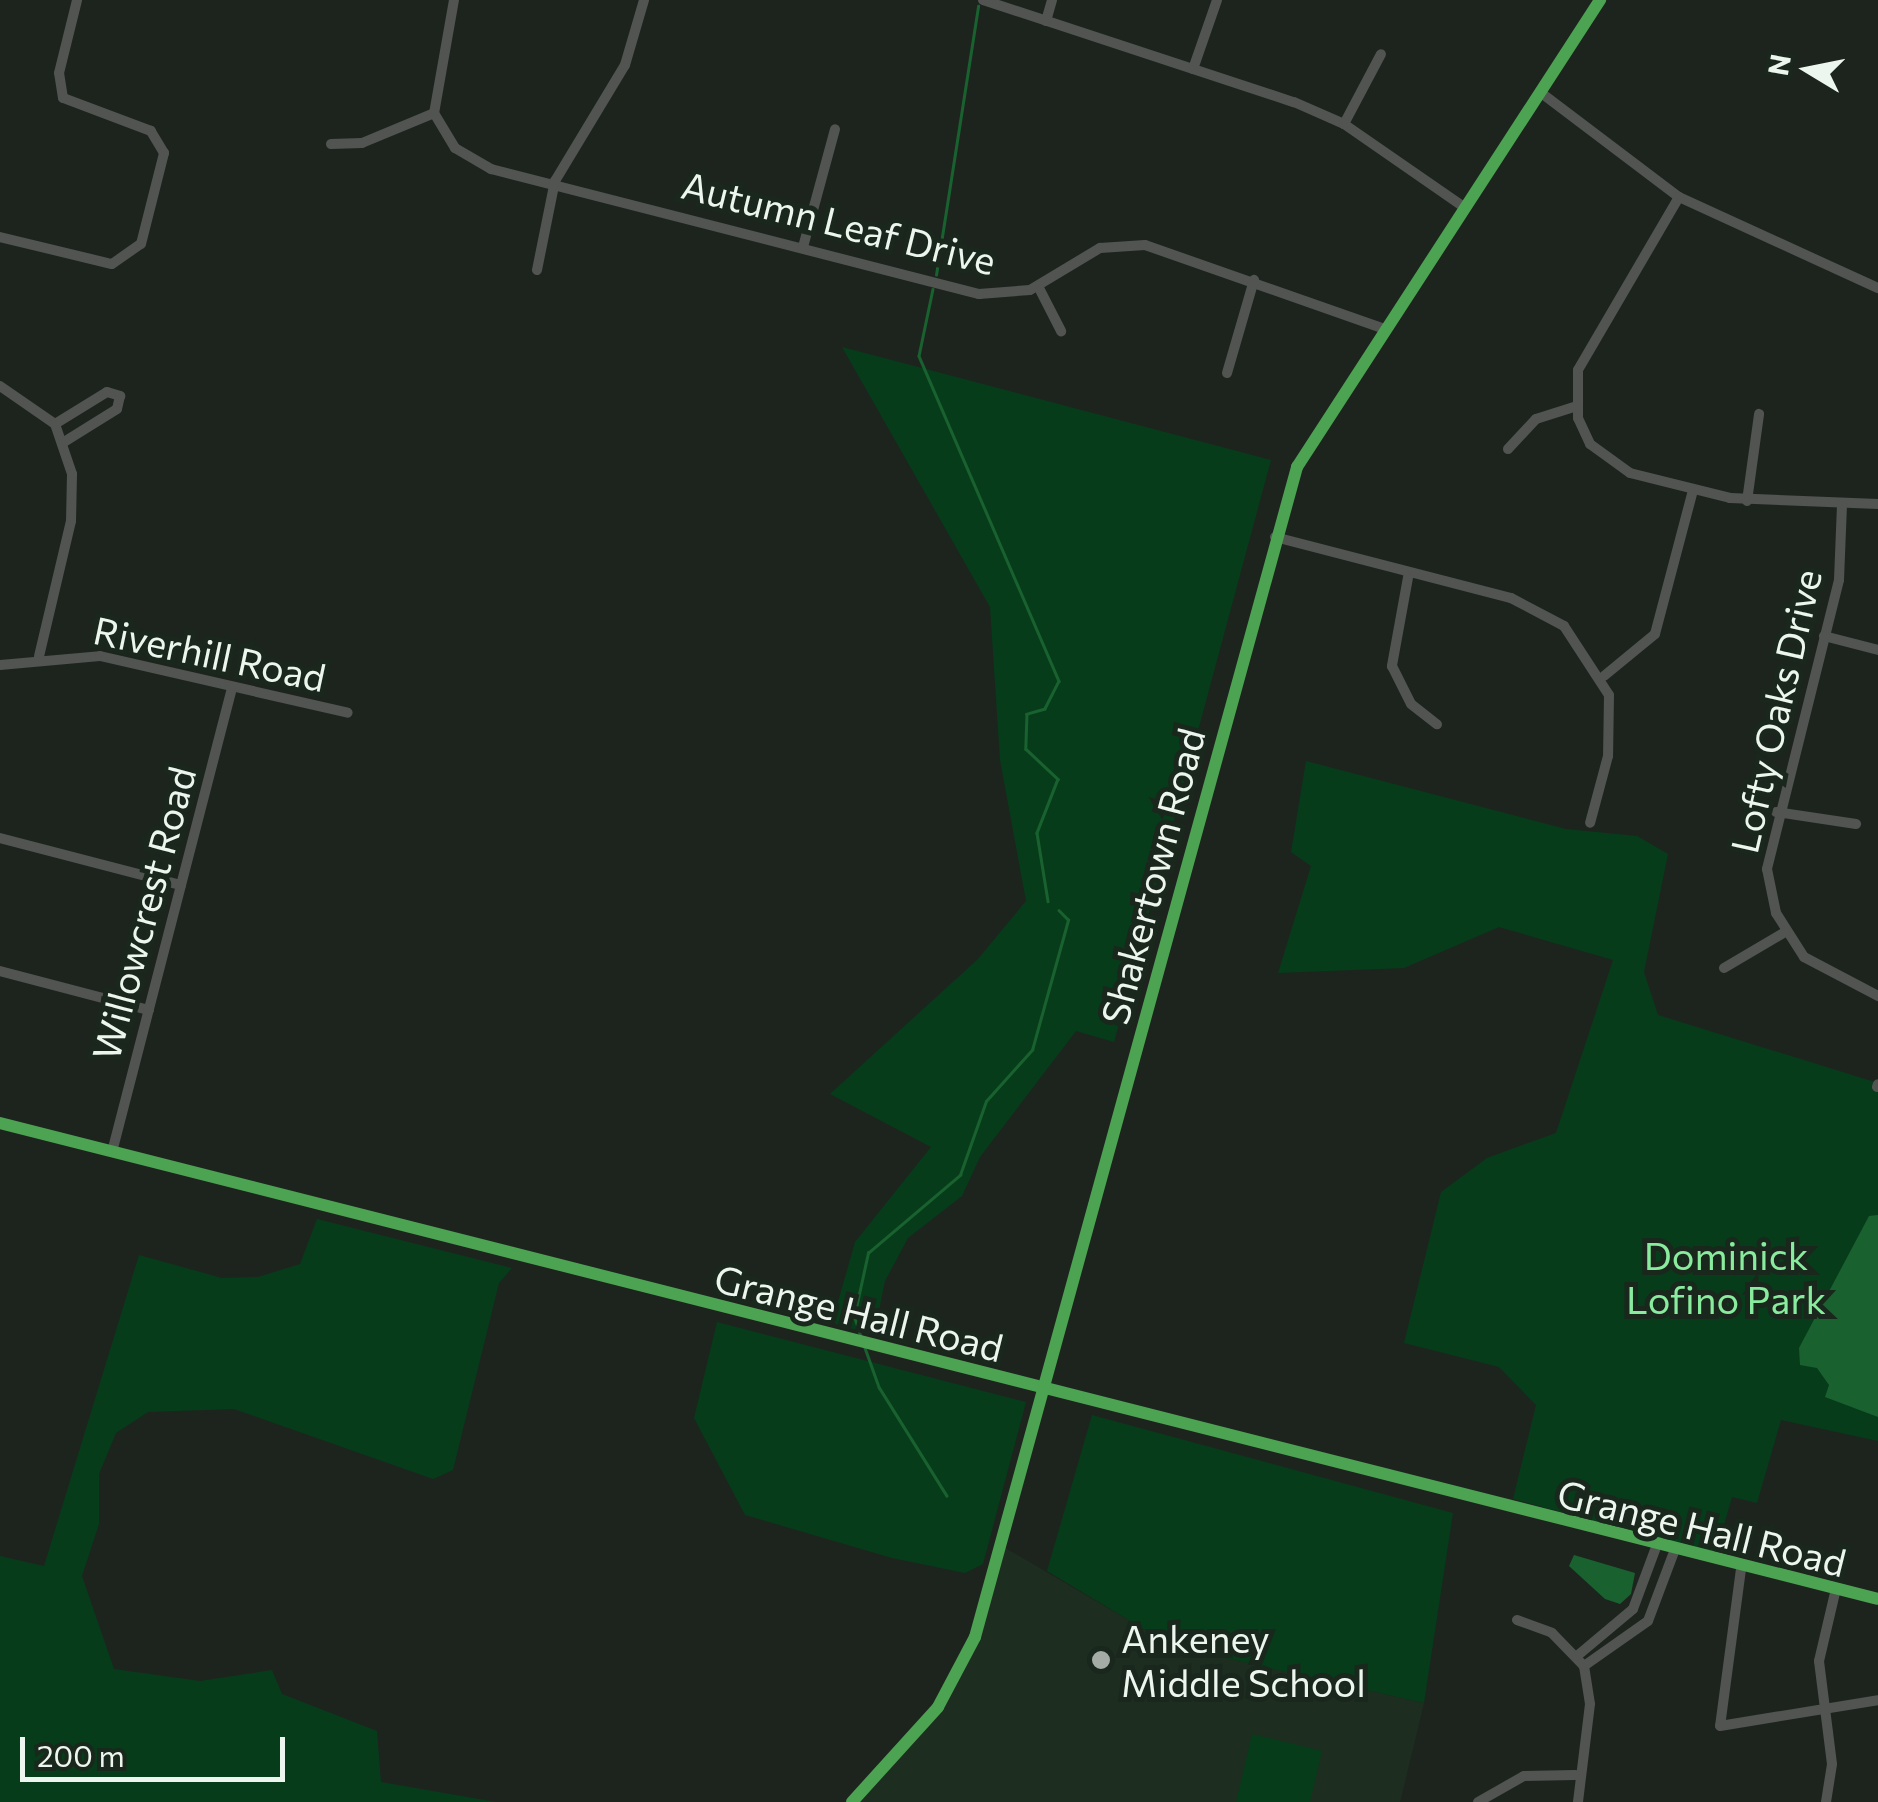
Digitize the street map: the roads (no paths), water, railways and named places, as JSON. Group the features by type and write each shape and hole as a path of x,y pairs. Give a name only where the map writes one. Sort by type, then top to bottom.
{"street":[{"path":"0,237 112,264 142,244 164,153 151,131 64,98 59,73 77,0"},
{"path":"537,270 555,181 625,65 644,0"},
{"path":"983,0 1344,124 1464,207"},
{"path":"1046,20 1052,0"},
{"path":"1193,69 1217,0"},
{"name":"Shakertown Road","path":"852,1802 938,1708 975,1637 1275,537 1304,453 1600,0"},
{"path":"331,144 362,142 434,113 450,1"},
{"path":"1344,124 1381,54"},
{"path":"1540,92 1678,196 1878,288"},
{"name":"Autumn Leaf Drive","path":"434,113 472,162 980,294 1038,286 1092,251 1133,243 1254,280 1385,328"},
{"path":"804,248 835,129"},
{"path":"1678,196 1578,370 1576,406 1586,437 1608,462 1693,490 1747,501 1878,504"},
{"path":"1227,373 1254,280"},
{"path":"1038,286 1061,331"},
{"path":"0,386 55,424 64,442 71,521 39,656"},
{"path":"55,424 107,392 120,396 117,409 64,442"},
{"path":"1508,449 1536,419 1576,406"},
{"path":"1747,501 1759,414"},
{"path":"1604,676 1655,634 1693,490"},
{"name":"Lofty Oaks Drive","path":"1842,505 1841,568 1776,812 1766,869 1785,932 1829,977 1878,996"},
{"path":"1275,537 1541,610 1604,676 1612,735 1590,824"},
{"path":"1409,572 1392,666 1411,704 1438,724"},
{"path":"1824,636 1878,650"},
{"name":"Riverhill Road","path":"0,666 39,656 112,658 348,713"},
{"name":"Willowcrest Road","path":"112,1152 232,688"},
{"path":"1776,812 1856,824"},
{"path":"0,838 181,885"},
{"path":"1724,968 1785,932"},
{"path":"0,971 149,1010"},
{"name":"Grange Hall Road","path":"0,1123 1656,1548 1878,1599"},
{"path":"1580,1661 1633,1609 1656,1548"},
{"path":"1580,1661 1648,1621 1674,1552"},
{"path":"1742,1569 1720,1726 1878,1700"},
{"path":"1826,1802 1820,1661 1835,1592"},
{"path":"1518,1620 1580,1661 1590,1704 1575,1775 1578,1802"},
{"path":"1478,1802 1524,1776 1575,1775"}],"waterway":[{"path":"936,275 978,6"},
{"path":"933,289 919,356 1059,681 1045,709 1027,714 1026,749 1058,779 1037,833 1048,901"},
{"path":"861,1338 854,1317 868,1253 960,1175 986,1101 1032,1050 1068,920 1059,911"},
{"path":"864,1345 879,1387 947,1496"}],"place":[{"name":"Ankeney Middle School","path":"1101,1660"}],"park label":[{"name":"Dominick Lofino Park","path":"1726,1277"}]}
